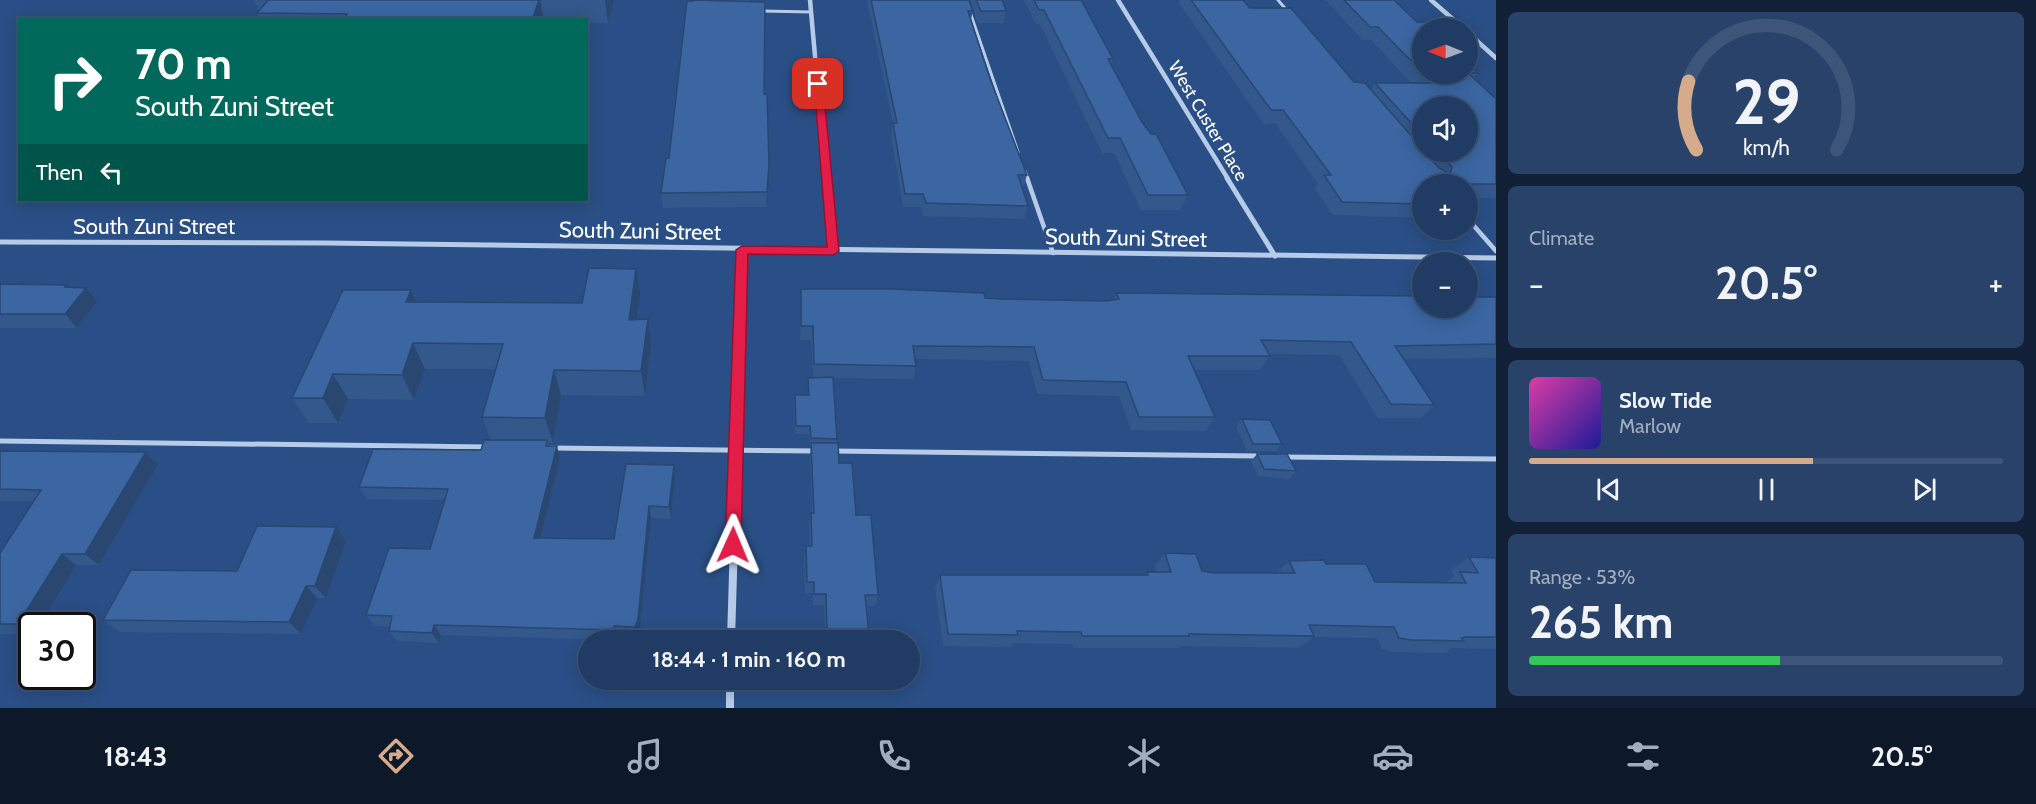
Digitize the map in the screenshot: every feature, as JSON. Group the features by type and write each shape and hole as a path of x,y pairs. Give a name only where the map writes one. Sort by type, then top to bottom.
{"street":[{"path":"810,0 833,251"},
{"name":"West Custer Place","path":"1118,0 1275,256"},
{"path":"1431,0 1452,18"},
{"path":"1478,41 1496,57"},
{"name":"South Zuni Street","path":"0,242 326,243 1496,258"},
{"path":"731,630 742,250"},
{"path":"730,690 730,708"}],"lane":[{"path":"1278,0 1293,18"},
{"path":"755,11 812,12"},
{"path":"969,11 1019,154"},
{"path":"1023,165 1053,253"},
{"path":"1478,231 1496,251"},
{"path":"0,441 498,447"},
{"path":"545,448 818,451"},
{"path":"830,451 1496,459"}],"building":[{"path":"268,0 539,0 533,18 344,18 347,14 257,13"},
{"path":"871,0 969,0 973,11 968,11 989,76 1027,175 1018,175 1028,206 926,203 923,194 905,194 893,123 897,123"},
{"path":"976,0 1002,0 1006,11 981,11"},
{"path":"1034,0 1081,0 1113,59 1108,59 1142,122 1151,134 1156,134 1188,195 1148,195 1120,138 1108,138 1044,10 1039,10"},
{"path":"1191,0 1243,0 1250,8 1291,8 1354,82 1365,83 1412,137 1412,162 1434,162 1450,174 1412,174 1412,204 1342,202 1324,175 1331,175 1283,110 1271,110"},
{"path":"1344,0 1394,0 1413,18 1412,62 1378,27 1370,27"},
{"path":"687,1 765,2 764,94 767,94 769,164 767,192 661,193 666,158 669,158"},
{"path":"1478,82 1496,99 1496,184 1478,184 1478,174 1450,174 1452,167 1447,162 1478,162 1478,96 1412,96 1412,124 1375,83"},
{"path":"589,268 636,269 629,320 648,319 641,371 554,370 545,418 482,417 503,344 413,343 402,375 333,374 323,398 292,398 343,290 411,290 406,302 582,303"},
{"path":"0,284 67,285 65,287 86,288 65,314 0,314"},
{"path":"801,289 891,289 984,293 985,298 1001,299 1107,301 1119,299 1116,293 1412,296 1412,318 1478,318 1478,297 1496,297 1496,344 1395,346 1434,405 1391,404 1351,342 1261,340 1270,356 1188,356 1215,417 1139,417 1126,382 1043,380 1034,347 913,346 916,366 814,364 813,326 801,326"},
{"path":"833,377 837,439 811,438 810,426 796,426 795,395 809,395 808,378"},
{"path":"1242,419 1270,420 1282,444 1253,444"},
{"path":"484,440 547,440 546,446 557,446 534,538 614,539 626,464 674,465 669,507 649,506 638,619 635,627 614,626 614,630 434,625 432,633 389,631 392,616 366,615 389,548 430,549 448,489 359,487 373,449 481,450"},
{"path":"811,443 838,443 839,463 852,463 856,515 871,515 878,595 865,595 868,630 827,630 826,594 814,594 814,582 807,582 806,546 812,546 811,513 814,513"},
{"path":"0,451 146,452 85,554 62,554 26,612 18,612 18,624 0,624 0,553 41,490 0,489"},
{"path":"1257,454 1287,454 1296,471 1264,469"},
{"path":"257,526 336,527 315,586 306,586 289,622 103,620 131,570 237,571"},
{"path":"1165,553 1196,554 1202,571 1214,573 1295,573 1289,561 1324,560 1326,564 1366,564 1375,582 1466,583 1460,572 1478,573 1469,557 1496,558 1496,637 1461,638 1464,641 1411,640 1399,638 1394,627 1309,625 1314,636 1189,634 1189,636 1082,636 1081,632 1017,631 1018,635 948,634 940,575 1148,575 1147,572 1171,572"}],"route":[{"path":"733,545 742,250 833,251 818,84"}]}
